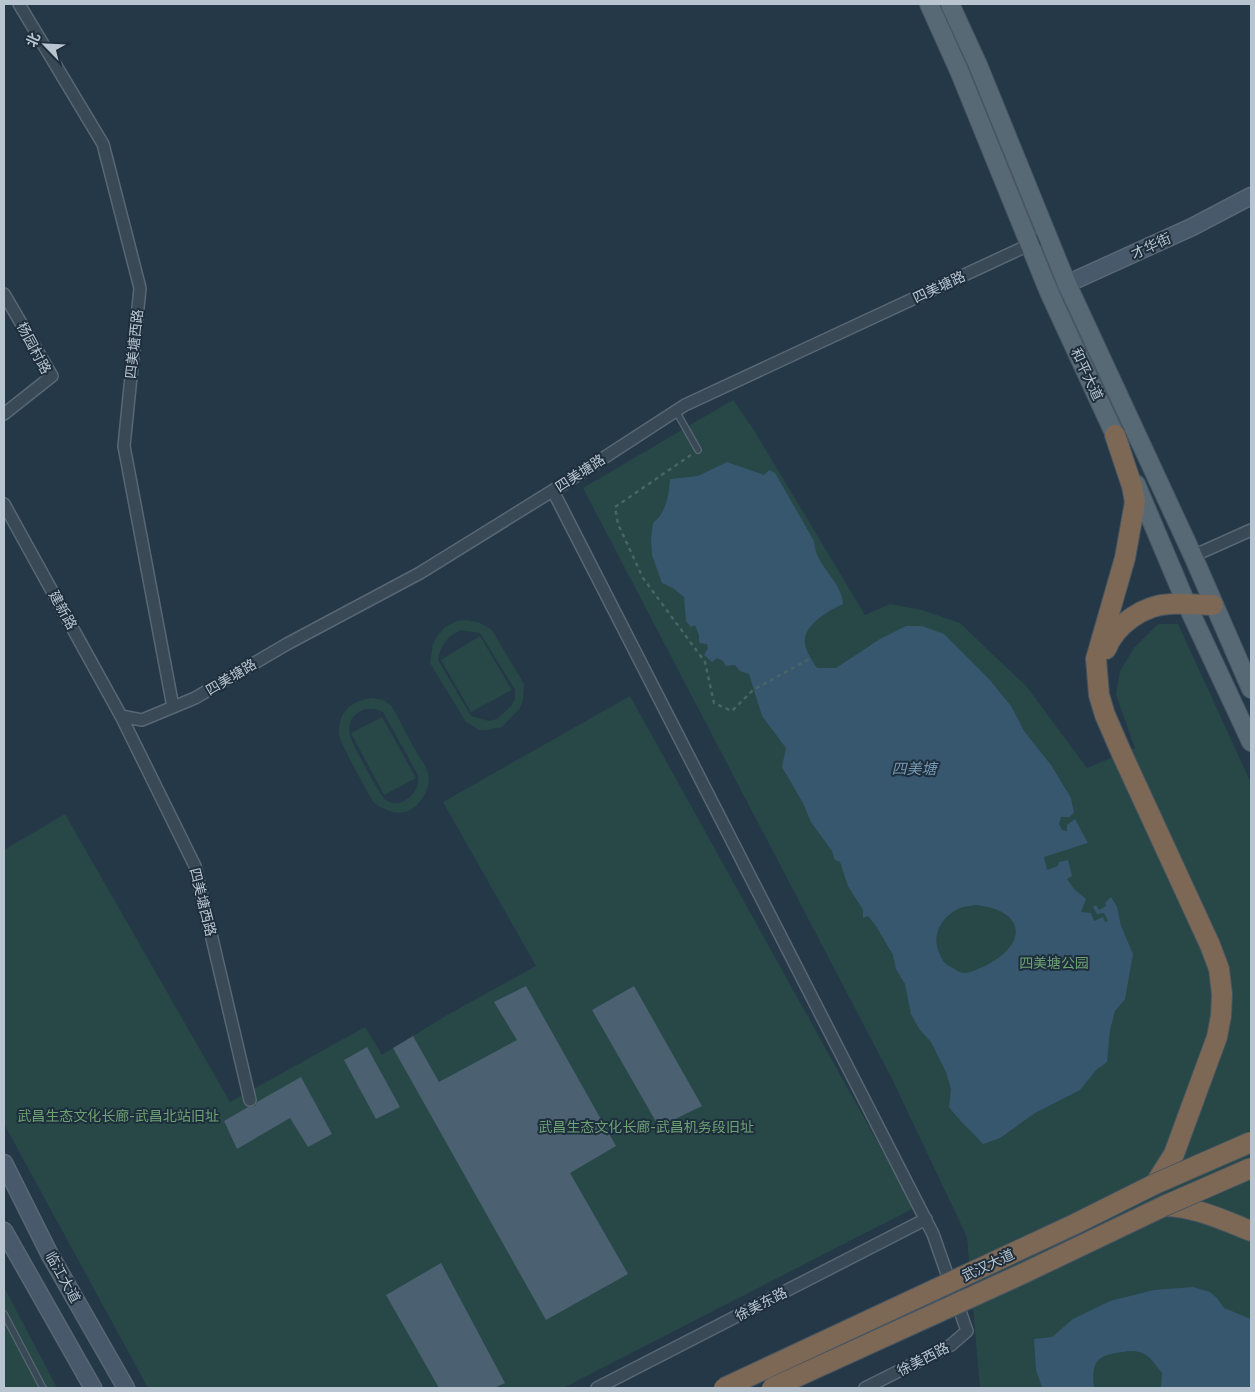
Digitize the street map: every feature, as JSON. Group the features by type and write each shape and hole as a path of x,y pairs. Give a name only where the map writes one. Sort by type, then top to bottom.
{"highway":[{"path":"1115,435 1132,486 1135,502 1125,558 1096,659 1099,695 1105,715 1122,754 1210,945 1219,969 1222,994 1221,1016 1217,1037 1174,1154 1155,1184"},
{"path":"1096,674 1110,640 1120,627 1143,611 1169,604 1214,605"},
{"name":"武汉大道","path":"724,1388 1075,1224 1155,1184 1251,1142"},
{"name":"武汉大道","path":"772,1388 1030,1270 1164,1206 1251,1168"},
{"path":"1164,1206 1182,1206 1193,1209 1251,1230"}],"main road":[{"name":"和平大道","path":"929,4 960,73 1049,292 1115,435 1187,605 1251,742"},
{"name":"和平大道","path":"950,4 978,65 1067,284 1193,556 1251,689"},
{"name":"才华街","path":"1049,292 1192,227 1251,196"},
{"name":"临江大道","path":"4,1164 50,1255 126,1388"},
{"name":"临江大道","path":"4,1231 93,1388"},
{"path":"81,1367 82,1349 87,1344 94,1351 114,1388"}],"street":[{"name":"四美塘西路","path":"19,4 103,144 140,288 124,446 172,707"},
{"name":"四美塘路","path":"121,716 142,720 195,698 286,644 420,573 553,491 686,405 1048,236"},
{"name":"杨园村路","path":"4,294 52,376 4,414"},
{"path":"553,491 926,1219"},
{"name":"建新路","path":"4,504 121,716"},
{"path":"1193,556 1251,530"},
{"name":"四美塘西路","path":"121,716 195,866 250,1100"},
{"name":"徐美西路","path":"865,1388 951,1345 967,1331 926,1219"},
{"name":"徐美东路","path":"597,1388 926,1219"}],"lane":[{"path":"676,411 698,450"},
{"path":"4,1314 43,1388"}],"path":[{"path":"698,450 615,507 618,524 643,578 705,662 714,703 732,711 753,690 811,658"}],"green space":[{"name":"四美塘公园","path":"733,400 752,427 865,615 890,604 922,610 960,623 1027,687 1087,768 1135,748 1116,695 1120,671 1134,648 1158,624 1178,624 1251,783 1251,1388 980,1388 967,1237 892,1079 583,488"},
{"path":"467,620 480,623 492,630 524,684 523,700 520,708 502,727 479,730 466,722 430,663 433,644 437,636 445,627 456,621","holes":["461,630 480,633 515,690 515,699 511,706 497,719 489,721 471,716 438,660 445,642 456,632"]},
{"path":"480,636 512,690 471,712 441,660"},
{"name":"武昌生态文化长廊-武昌机务段旧址","path":"630,696 914,1208 563,1388 148,1388 4,1124 4,850 65,814 230,1102 365,1027 382,1055 449,1014 536,966 443,802"},
{"path":"371,698 383,700 391,705 427,770 429,778 427,789 417,805 408,811 399,813 389,811 373,802 339,734 339,726 343,714 352,705","holes":["375,709 383,712 418,775 418,784 415,791 400,803 390,802 383,796 372,780 350,734 350,725 354,716 363,710"]},
{"path":"382,717 416,778 384,795 351,733"},
{"path":"4,1287 57,1388 4,1388"}],"water":[{"name":"四美塘","path":"727,462 764,475 769,470 775,473 814,541 815,550 823,566 842,596 843,604 820,617 807,632 805,646 817,668 836,668 880,639 906,626 922,626 944,634 989,679 1011,706 1024,731 1051,765 1071,798 1074,813 1069,817 1061,817 1059,824 1062,830 1067,831 1067,825 1075,819 1088,843 1044,857 1047,870 1058,866 1059,862 1068,860 1072,876 1067,879 1074,889 1086,899 1081,912 1091,913 1094,921 1103,917 1105,922 1108,921 1104,913 1097,914 1093,907 1096,905 1099,910 1106,906 1105,903 1111,897 1117,907 1121,926 1133,954 1125,999 1115,1011 1110,1030 1107,1062 1096,1070 1080,1090 1035,1113 1000,1138 983,1144 949,1107 951,1089 946,1072 931,1042 920,1030 911,1014 905,984 896,969 893,955 868,916 863,918 863,910 848,886 840,862 835,860 832,851 811,822 803,803 782,767 786,748 762,716 749,674 740,671 735,665 726,666 723,661 717,658 712,662 704,655 708,648 707,644 699,643 699,635 695,625 691,627 686,621 684,597 673,588 662,583 652,555 651,538 653,523 664,509 668,497 670,479 698,476","holes":["976,905 992,908 1004,913 1012,920 1016,929 1015,938 1010,947 1001,956 987,965 971,972 961,972 946,964 938,950 936,937 943,921 962,907"]},
{"path":"1193,1287 1210,1292 1224,1308 1251,1319 1251,1388 1161,1388 1162,1373 1157,1366 1146,1355 1132,1351 1107,1355 1098,1361 1094,1371 1094,1388 1042,1387 1036,1370 1034,1339 1052,1337 1073,1319 1110,1301 1154,1290"}],"building":[{"path":"526,986 616,1146 570,1173 628,1274 546,1320 393,1048 413,1036 439,1082 517,1040 494,1002"},
{"path":"634,986 702,1106 659,1127 592,1010"},
{"path":"367,1047 400,1107 376,1119 344,1060"},
{"path":"301,1077 332,1134 308,1147 290,1118 237,1149 224,1121 248,1107 255,1106 257,1102"},
{"path":"441,1263 505,1383 494,1388 439,1388 386,1295"}],"park label":[{"name":"武昌生态文化长廊-武昌北站旧址","path":"118,1116"}]}
